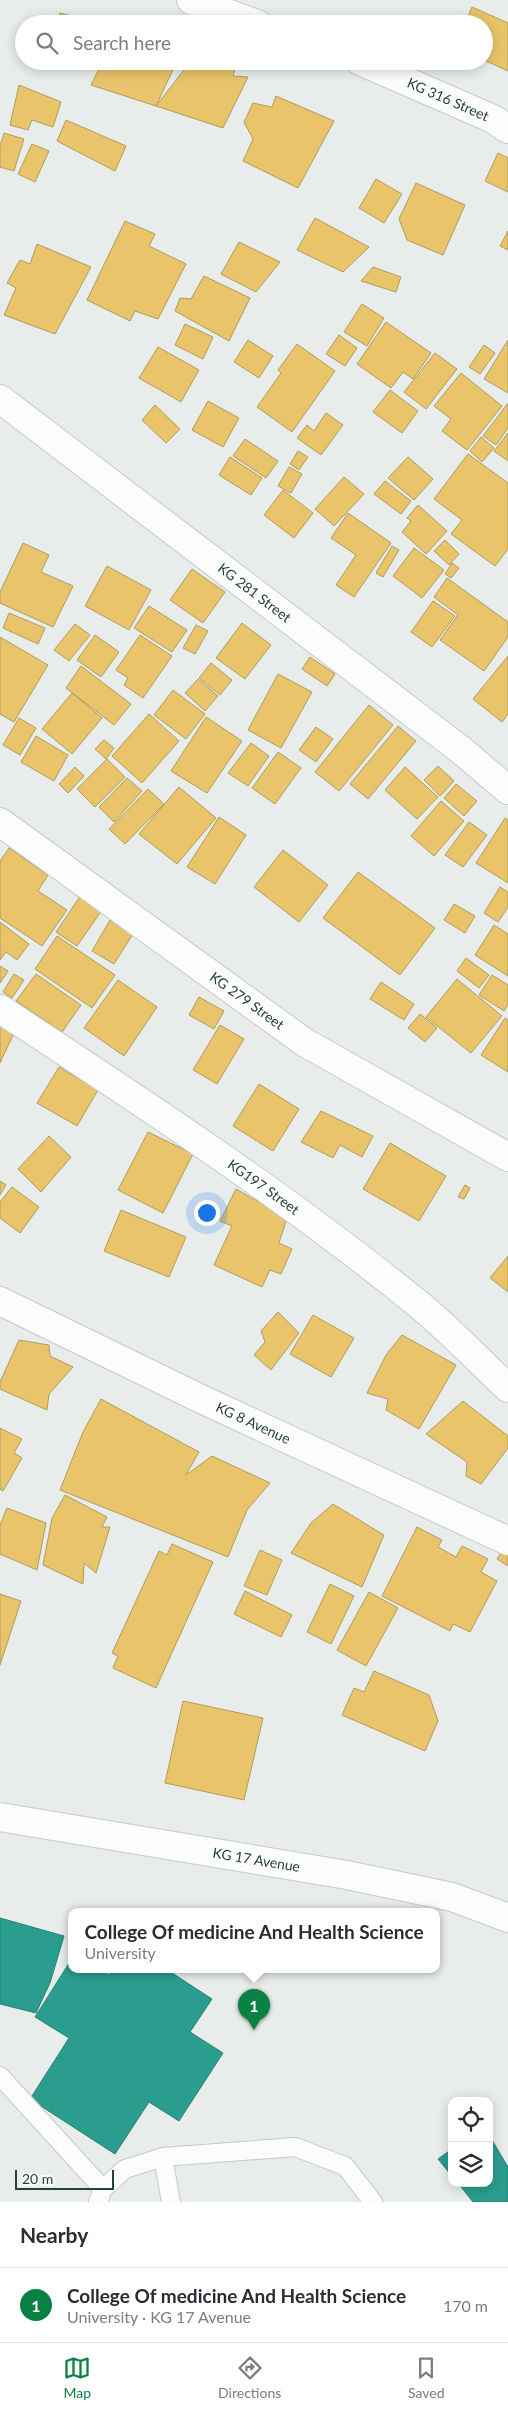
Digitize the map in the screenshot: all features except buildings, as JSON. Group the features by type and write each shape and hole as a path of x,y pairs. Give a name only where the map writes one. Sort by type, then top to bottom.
{"street":[{"path":"191,0 232,15"},
{"name":"KG 316 Street","path":"381,70 493,119 508,129"},
{"name":"KG 281 Street","path":"0,399 461,750 508,790"},
{"name":"KG 279 Street","path":"0,822 304,1042 508,1157"},
{"name":"KG197 Street","path":"0,1010 166,1118 315,1224 418,1304 508,1388"},
{"name":"KG 8 Avenue","path":"0,1301 199,1398 508,1541"},
{"name":"KG 17 Avenue","path":"0,1817 347,1875 452,1897 508,1918"}],"lane":[{"path":"0,2076 101,2195 125,2169 163,2157 295,2147 345,2166 373,2202"},
{"path":"163,2157 171,2202"}],"place":[{"name":"College Of medicine And Health Science","path":"254,2030"}]}
